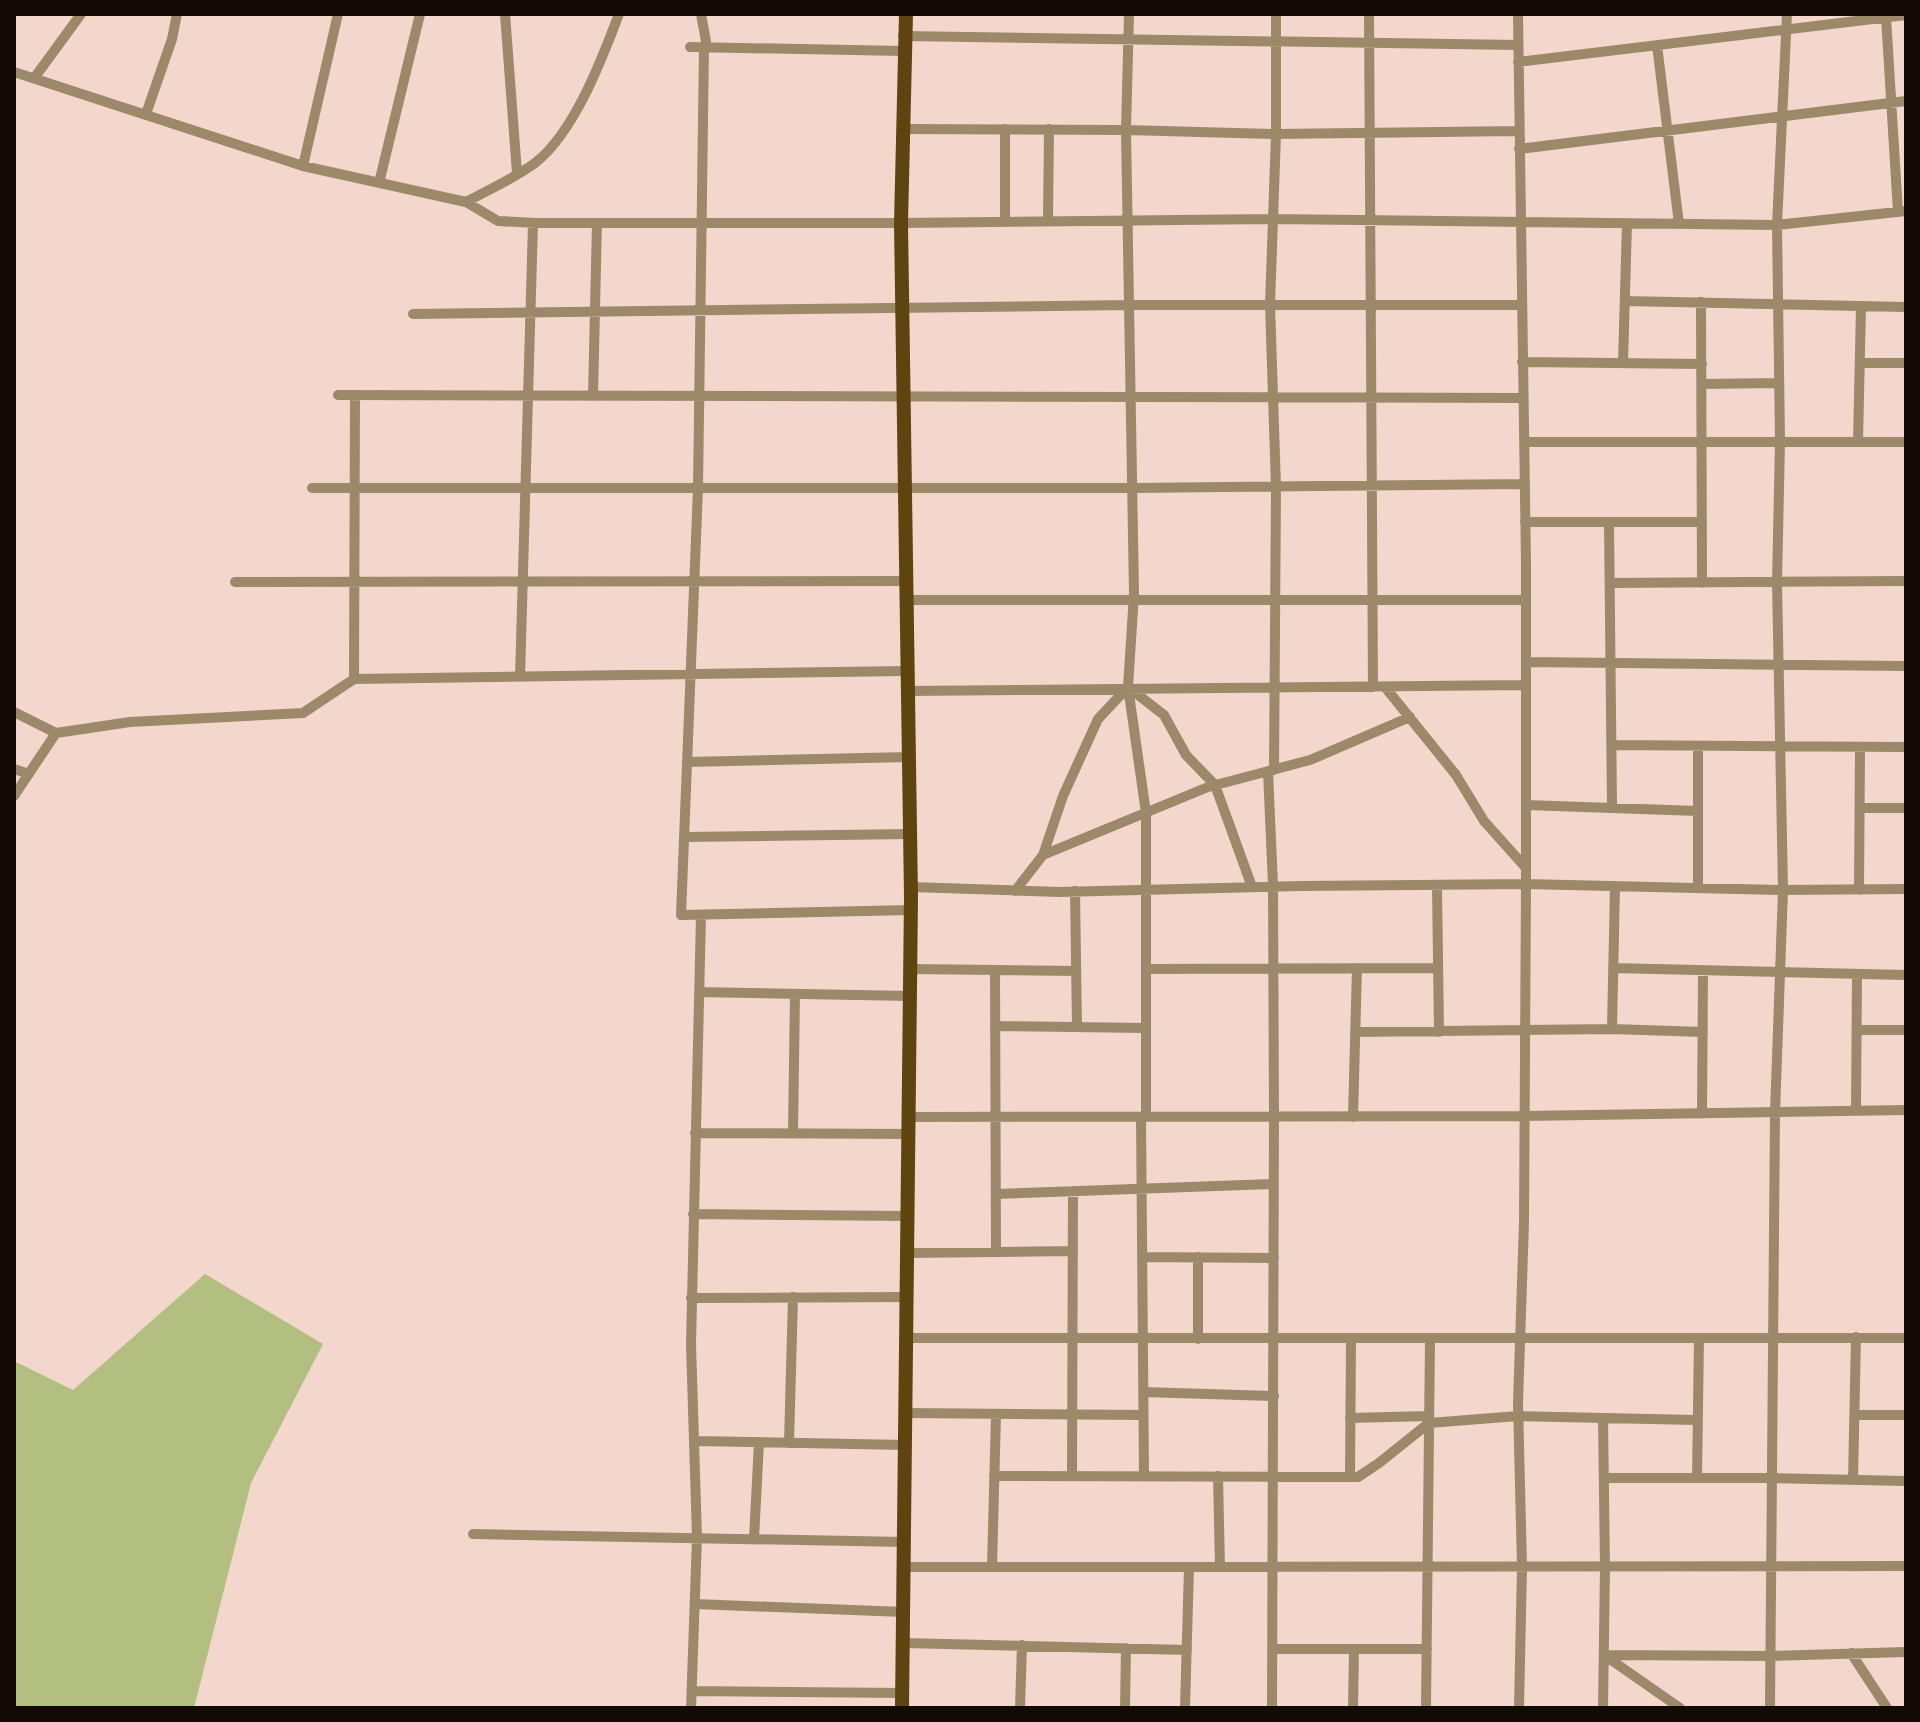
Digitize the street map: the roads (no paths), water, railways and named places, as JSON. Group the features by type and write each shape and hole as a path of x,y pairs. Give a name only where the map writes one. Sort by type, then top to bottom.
{"main road":[{"path":"902,1700 911,910 901,223 906,14"}],"street":[{"path":"35,77 81,14"},
{"path":"146,114 172,39 177,14"},
{"path":"303,166 338,14"},
{"path":"379,183 420,14"},
{"path":"505,14 517,173"},
{"path":"466,202 535,163 560,137 600,64 619,14"},
{"path":"701,14 705,47 698,488 681,915 911,910"},
{"path":"1129,14 1126,130 1134,600 1128,687 1146,813 1146,1028 1141,1189 1144,1476"},
{"path":"1272,1708 1274,1117 1271,770 1276,688 1276,487 1270,305 1276,134 1276,14"},
{"path":"1369,14 1373,600 1379,687 1410,717 1456,775 1484,821 1526,868"},
{"path":"1518,14 1526,600 1525,1116 1518,1416 1522,1567 1519,1708"},
{"path":"1770,1708 1775,1113 1783,890 1777,583 1780,441 1777,225 1787,14"},
{"path":"1518,62 1906,15"},
{"path":"14,72 303,166 466,202 498,221 901,223 1273,219 1777,225 1902,211 1886,17"},
{"path":"690,47 1128,38 1518,45"},
{"path":"1657,45 1679,224"},
{"path":"1519,149 1906,101"},
{"path":"902,129 1276,134 1519,131"},
{"path":"1005,129 1005,222"},
{"path":"1048,221 1049,129"},
{"path":"520,677 533,223"},
{"path":"593,396 597,223"},
{"path":"1623,363 1627,223"},
{"path":"1625,301 1906,307"},
{"path":"1701,302 1702,583"},
{"path":"413,314 1129,305 1521,305"},
{"path":"1858,442 1861,306"},
{"path":"1522,362 1702,364"},
{"path":"1860,363 1906,363"},
{"path":"1702,384 1779,383"},
{"path":"338,395 1523,398"},
{"path":"354,679 355,395"},
{"path":"1524,442 1906,442"},
{"path":"312,488 1133,488 1524,484"},
{"path":"1525,522 1702,522"},
{"path":"1609,522 1612,807"},
{"path":"235,582 906,581"},
{"path":"1610,583 1906,581"},
{"path":"906,600 1526,600"},
{"path":"1526,662 1906,666"},
{"path":"14,712 56,733 130,722 303,713 354,679 907,671"},
{"path":"908,691 1526,685"},
{"path":"1128,687 1164,715 1186,755 1215,785 1252,887"},
{"path":"1015,891 1043,855 1063,796 1098,719 1128,687"},
{"path":"1043,855 1215,785 1310,760 1410,717"},
{"path":"14,796 56,733"},
{"path":"1612,745 1906,747"},
{"path":"1698,746 1698,888"},
{"path":"1859,890 1860,747"},
{"path":"687,762 909,757"},
{"path":"14,769 29,774"},
{"path":"1526,805 1698,811"},
{"path":"1860,808 1906,808"},
{"path":"684,837 910,834"},
{"path":"911,887 1075,891 1526,884 1783,890 1906,889"},
{"path":"1437,886 1439,1032"},
{"path":"1612,1029 1615,886"},
{"path":"1075,891 1077,1027"},
{"path":"691,1708 697,1538 691,1298 701,915"},
{"path":"1353,1117 1357,968"},
{"path":"1146,969 1438,968"},
{"path":"1613,968 1906,975"},
{"path":"910,969 1076,971"},
{"path":"995,970 996,1252"},
{"path":"1702,1114 1703,971"},
{"path":"1856,1111 1857,974"},
{"path":"699,992 910,996"},
{"path":"793,1133 795,994"},
{"path":"995,1026 1146,1028"},
{"path":"1355,1032 1612,1029 1703,1032"},
{"path":"1857,1030 1906,1030"},
{"path":"909,1117 1525,1116 1906,1110"},
{"path":"695,1133 909,1134"},
{"path":"996,1194 1274,1184"},
{"path":"1072,1476 1073,1191"},
{"path":"693,1214 908,1216"},
{"path":"908,1253 1073,1251"},
{"path":"1142,1257 1274,1258"},
{"path":"1198,1257 1198,1339"},
{"path":"789,1443 793,1297"},
{"path":"691,1298 907,1297"},
{"path":"1853,1480 1856,1337"},
{"path":"907,1338 1906,1338"},
{"path":"1697,1478 1699,1338"},
{"path":"1350,1477 1351,1340"},
{"path":"1426,1708 1430,1340"},
{"path":"1143,1392 1274,1396"},
{"path":"906,1413 1143,1415"},
{"path":"992,1567 996,1414"},
{"path":"1855,1415 1906,1415"},
{"path":"1350,1418 1518,1416 1696,1420"},
{"path":"1603,1418 1603,1708"},
{"path":"994,1476 1358,1477 1379,1463 1429,1419"},
{"path":"695,1441 906,1445"},
{"path":"754,1539 759,1442"},
{"path":"1218,1476 1220,1567"},
{"path":"1604,1478 1906,1481"},
{"path":"473,1534 905,1542"},
{"path":"905,1567 1906,1566"},
{"path":"1185,1708 1189,1567"},
{"path":"695,1604 904,1612"},
{"path":"903,1643 1187,1650"},
{"path":"1020,1708 1022,1645"},
{"path":"1125,1708 1126,1648"},
{"path":"1273,1649 1427,1649"},
{"path":"1353,1708 1354,1649"},
{"path":"1604,1655 1771,1656 1906,1652"},
{"path":"1851,1653 1887,1708"},
{"path":"1604,1655 1680,1708"},
{"path":"692,1691 902,1700"}]}
